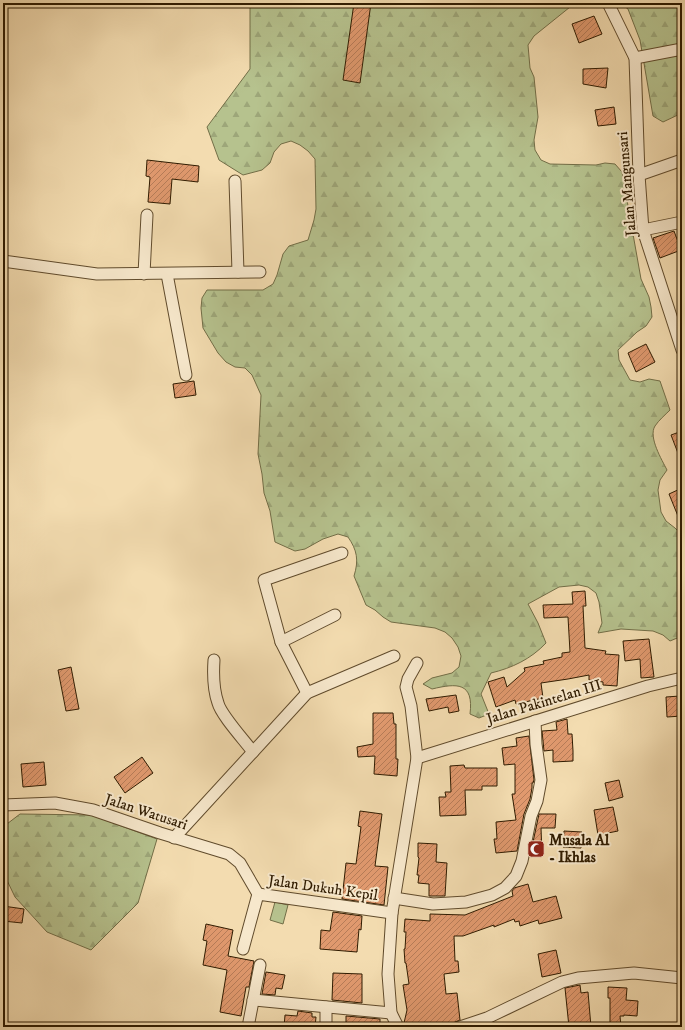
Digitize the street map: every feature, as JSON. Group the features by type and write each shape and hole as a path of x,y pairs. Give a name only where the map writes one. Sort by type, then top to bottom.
{"street":[{"path":"608,3 636,58 682,49"},
{"name":"Jalan Mangunsari","path":"636,58 639,175 643,230 682,350"},
{"path":"639,175 682,160"},
{"path":"235,181 238,272"},
{"path":"144,274 147,215"},
{"path":"643,230 682,222"},
{"path":"3,261 97,274 260,272"},
{"path":"167,274 186,375"},
{"path":"307,693 281,642 264,580 342,553"},
{"path":"281,642 335,615"},
{"path":"174,838 307,693 394,656"},
{"path":"214,660 213,677 218,705 253,752"},
{"path":"398,1027 391,1013 388,974 394,898 417,758 411,706 406,687 408,679 417,663"},
{"name":"Jalan Pakintelan III","path":"417,758 535,720 648,686 682,678"},
{"path":"394,898 433,904 466,902 492,895 505,888 516,876 522,861 531,816 537,801 541,780 536,744 535,720"},
{"name":"Jalan Watusari","path":"3,804 55,803 93,810 174,838 229,854 240,863 258,894"},
{"name":"Jalan Dukuh Kepil","path":"243,948 258,894 392,913"},
{"path":"248,1027 260,965"},
{"path":"460,1027 487,1018 562,982 578,978 634,973 682,978"},
{"path":"253,1000 391,1013"},
{"path":"326,1007 326,1027"}],"green space":[{"path":"250,3 575,3 534,36 528,45 530,68 534,77 538,117 534,140 535,150 541,160 550,164 615,164 622,172 641,279 649,297 652,317 646,326 637,332 618,350 619,360 630,380 640,382 649,379 660,381 670,410 655,426 653,436 656,448 667,470 660,480 658,490 661,512 666,521 682,535 682,636 670,641 663,635 653,631 621,629 598,633 602,623 596,593 588,587 579,585 559,587 528,604 546,643 534,654 521,662 491,673 481,694 489,714 479,718 470,714 471,703 469,696 466,690 462,687 449,686 432,689 423,684 432,678 452,673 459,667 461,656 458,647 452,638 445,632 435,628 391,622 366,605 354,576 357,560 355,551 348,537 338,534 323,539 305,549 295,551 275,542 270,511 264,493 258,454 261,395 252,375 245,368 235,367 226,362 218,353 203,328 201,308 202,298 207,290 263,290 273,284 283,254 289,246 308,240 316,209 315,159 308,151 291,141 281,144 274,152 270,163 262,170 243,175 219,160 207,127 250,69"},
{"path":"620,3 682,3 682,113 663,122 653,116 640,40 628,9"},
{"path":"20,814 91,815 157,839 138,903 91,950 47,932 15,897 3,872 3,827"},
{"path":"275,902 288,905 283,924 270,920"}],"building":[{"path":"354,3 371,3 360,83 343,80"},
{"path":"594,16 602,34 579,43 572,24"},
{"path":"608,68 606,88 583,84 583,69"},
{"path":"614,107 616,124 598,126 595,110"},
{"path":"147,160 199,166 198,182 172,179 170,204 148,202 150,177 146,176"},
{"path":"674,231 681,250 660,258 653,238"},
{"path":"646,344 655,362 636,372 628,353"},
{"path":"194,381 196,395 175,398 173,384"},
{"path":"682,431 682,461 681,461 671,435"},
{"path":"682,488 682,526 669,494"},
{"path":"585,591 586,606 583,606 585,648 606,651 605,654 619,655 617,686 603,685 603,682 589,680 589,675 541,683 543,698 516,704 515,700 496,707 488,682 504,677 507,687 525,671 524,668 544,664 543,661 562,657 562,653 570,652 568,617 544,618 543,605 573,604 572,592"},
{"path":"649,639 654,677 641,678 640,659 625,661 623,641"},
{"path":"71,667 79,709 66,711 58,670"},
{"path":"456,695 459,711 449,713 448,707 429,711 426,699"},
{"path":"680,696 682,716 667,717 666,697"},
{"path":"373,713 393,713 394,724 396,724 396,759 398,759 397,776 374,774 375,756 358,757 357,747 373,744"},
{"path":"567,719 568,734 572,734 573,761 553,762 553,750 544,751 542,731 557,730 556,722"},
{"path":"529,736 534,780 532,783 530,799 524,814 517,851 496,853 494,839 497,839 496,822 516,820 512,794 515,794 515,764 504,765 502,748 517,746 516,738"},
{"path":"142,757 153,773 125,793 114,777"},
{"path":"44,762 46,785 23,787 21,764"},
{"path":"464,765 465,768 497,768 497,786 482,786 482,790 465,790 466,815 440,816 439,797 446,797 445,792 451,792 450,766"},
{"path":"619,780 623,797 609,801 605,783"},
{"path":"613,807 618,831 598,835 594,810"},
{"path":"360,811 382,814 375,866 388,867 384,905 342,899 346,863 356,864 361,827 358,826"},
{"path":"539,814 556,814 555,828 541,828 542,856 530,856"},
{"path":"564,831 582,832 581,848 563,847"},
{"path":"418,843 437,844 436,862 447,863 445,896 429,896 429,884 418,883"},
{"path":"528,884 533,902 556,896 562,918 539,924 538,920 520,926 519,921 515,922 514,919 494,927 494,925 463,936 454,936 455,961 458,961 459,972 444,974 446,994 457,993 460,1020 455,1022 453,1027 453,1025 440,1027 405,1027 404,1023 407,1010 403,985 409,984 404,949 406,932 404,932 405,919 430,921 430,914 465,915 513,896 512,891 514,888"},
{"path":"3,906 24,909 22,923 3,921"},
{"path":"333,912 362,916 357,952 320,949 321,930 330,931"},
{"path":"206,924 233,930 228,956 254,961 249,987 246,987 241,1016 220,1012 227,970 203,965 207,941 203,940"},
{"path":"556,950 561,973 542,977 538,954"},
{"path":"266,972 285,975 282,989 276,988 275,995 262,994"},
{"path":"333,973 362,974 362,1003 332,1000"},
{"path":"580,985 581,993 588,992 591,1027 569,1027 565,988"},
{"path":"608,987 627,988 626,1000 638,1001 637,1016 620,1016 621,1027 610,1027 610,998 608,998"},
{"path":"298,1011 312,1013 312,1017 316,1017 315,1027 284,1027 285,1015 297,1016"},
{"path":"346,1016 380,1019 380,1027 346,1027"}],"place":[{"name":"Musala Al - Ikhlas","path":"536,849"}]}
